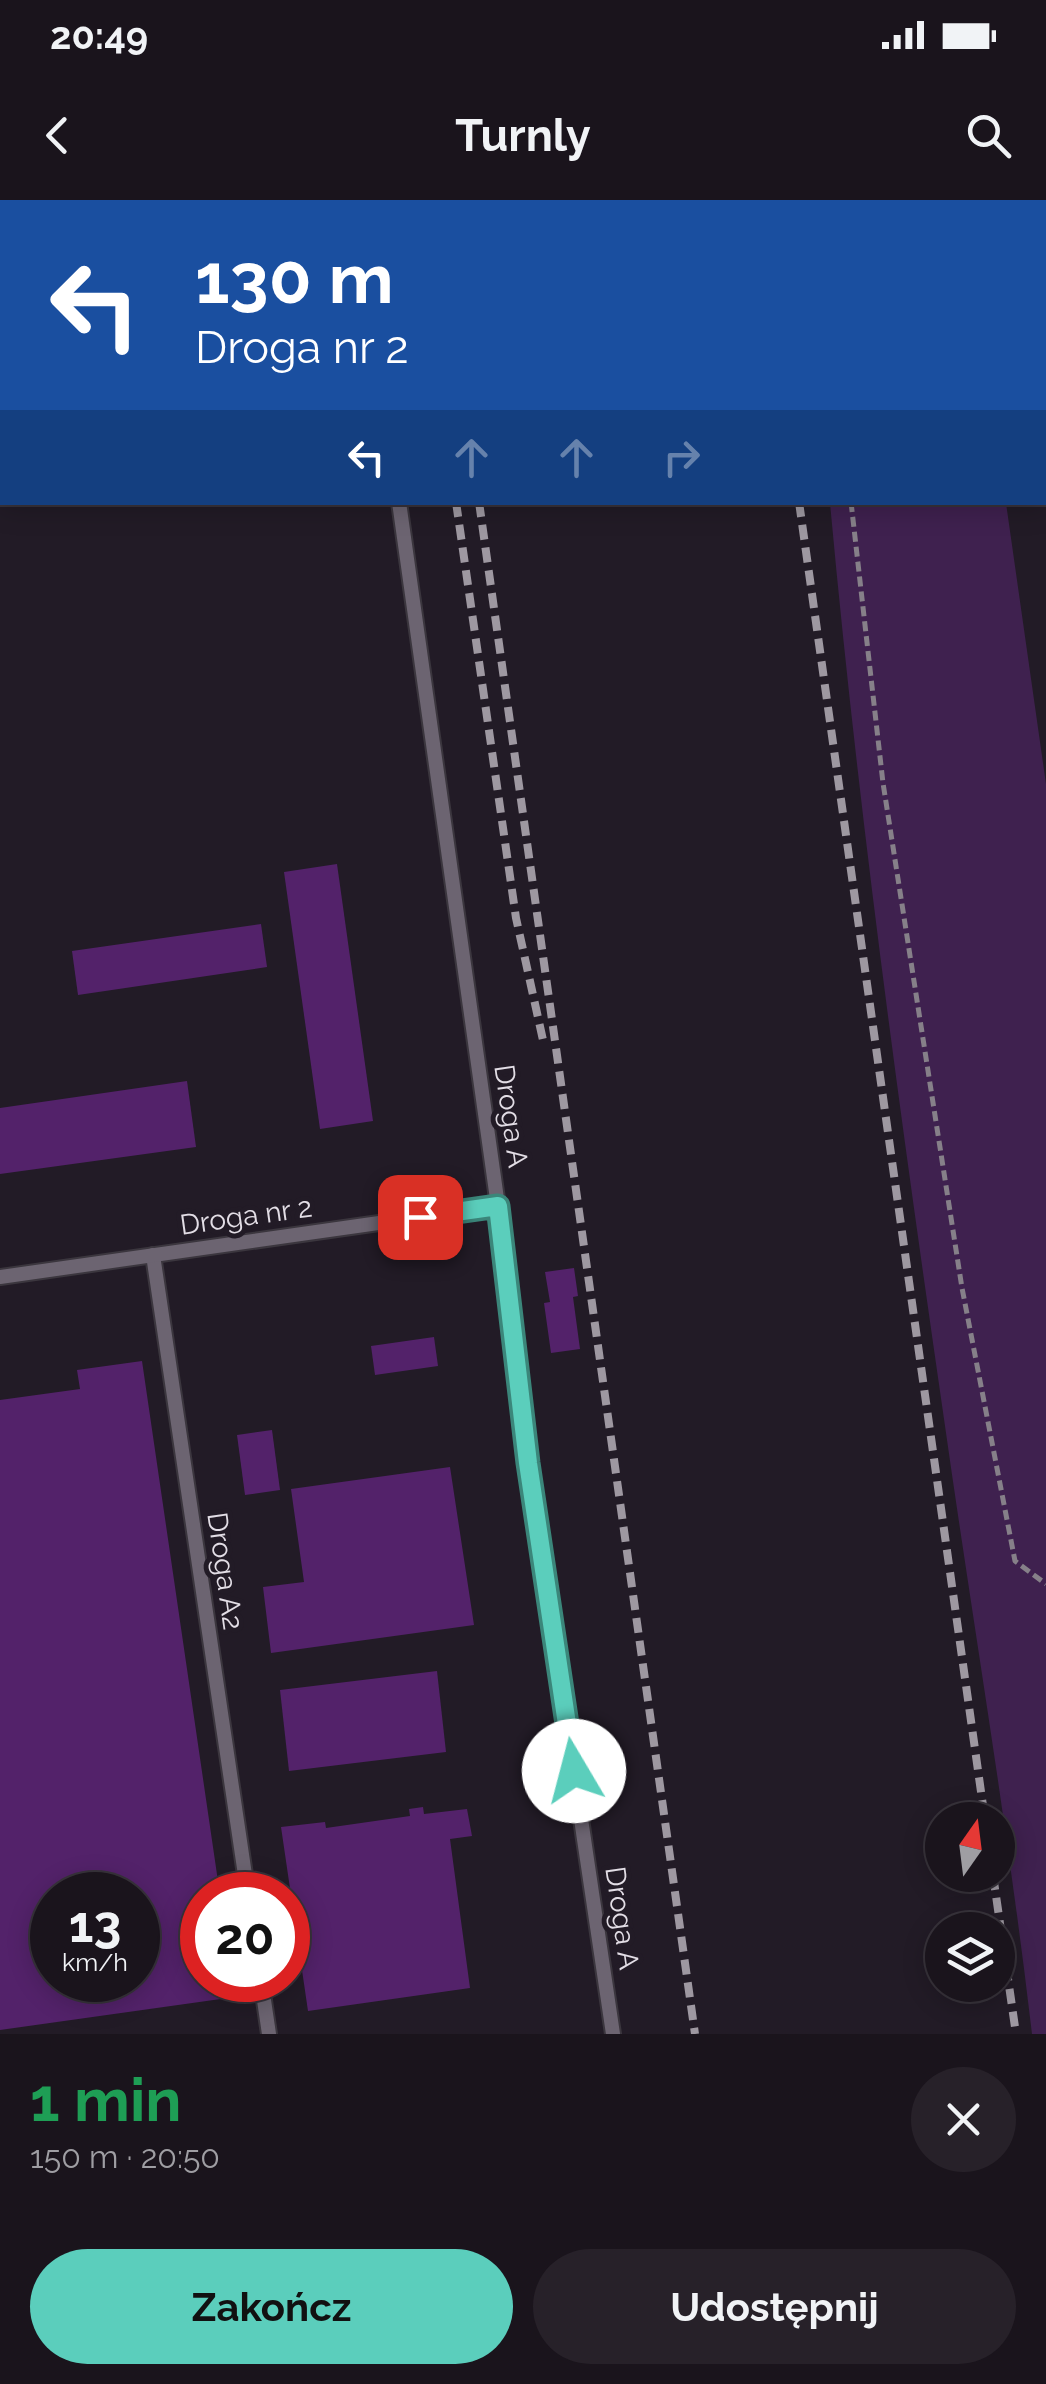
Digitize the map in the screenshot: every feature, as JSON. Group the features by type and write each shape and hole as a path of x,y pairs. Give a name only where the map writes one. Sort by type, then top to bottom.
{"lane":[{"name":"Droga A","path":"399,505 498,1206 528,1463 613,2034"},
{"name":"Droga nr 2","path":"0,1277 498,1206"},
{"name":"Droga A2","path":"153,1255 245,1872"},
{"path":"264,2002 269,2034"}],"path":[{"path":"851,505 883,784 962,1288 1016,1561 1046,1584"}],"shaded area":[{"path":"830,505 1006,505 1046,784 1046,2034 1032,2034 1014,1892 1015,1802 1001,1802 928,1305 867,847"}],"building":[{"path":"337,864 373,1121 320,1129 284,872"},
{"path":"261,924 267,967 78,995 72,951"},
{"path":"187,1081 196,1147 0,1174 0,1108"},
{"path":"574,1268 578,1296 573,1297 580,1349 551,1353 544,1303 550,1302 545,1272"},
{"path":"434,1337 438,1366 375,1375 371,1346"},
{"path":"142,1361 217,1872 180,1872 180,2002 199,2002 0,2030 0,1400 80,1389 77,1370"},
{"path":"272,1430 280,1490 245,1495 237,1435"},
{"path":"450,1467 474,1625 271,1653 263,1587 304,1582 291,1489"},
{"path":"437,1671 446,1752 289,1771 280,1690"},
{"path":"423,1807 424,1814 467,1809 472,1836 450,1839 470,1988 308,2011 310,1872 288,1872 281,1827 325,1822 326,1828 410,1816 409,1809"}],"railway":[{"path":"456,505 516,918 543,1040"},
{"path":"479,505 695,2034"},
{"path":"799,505 982,1802"},
{"path":"995,1892 1016,2034"}],"route":[{"path":"420,1217 498,1206 528,1463 574,1771"}]}
